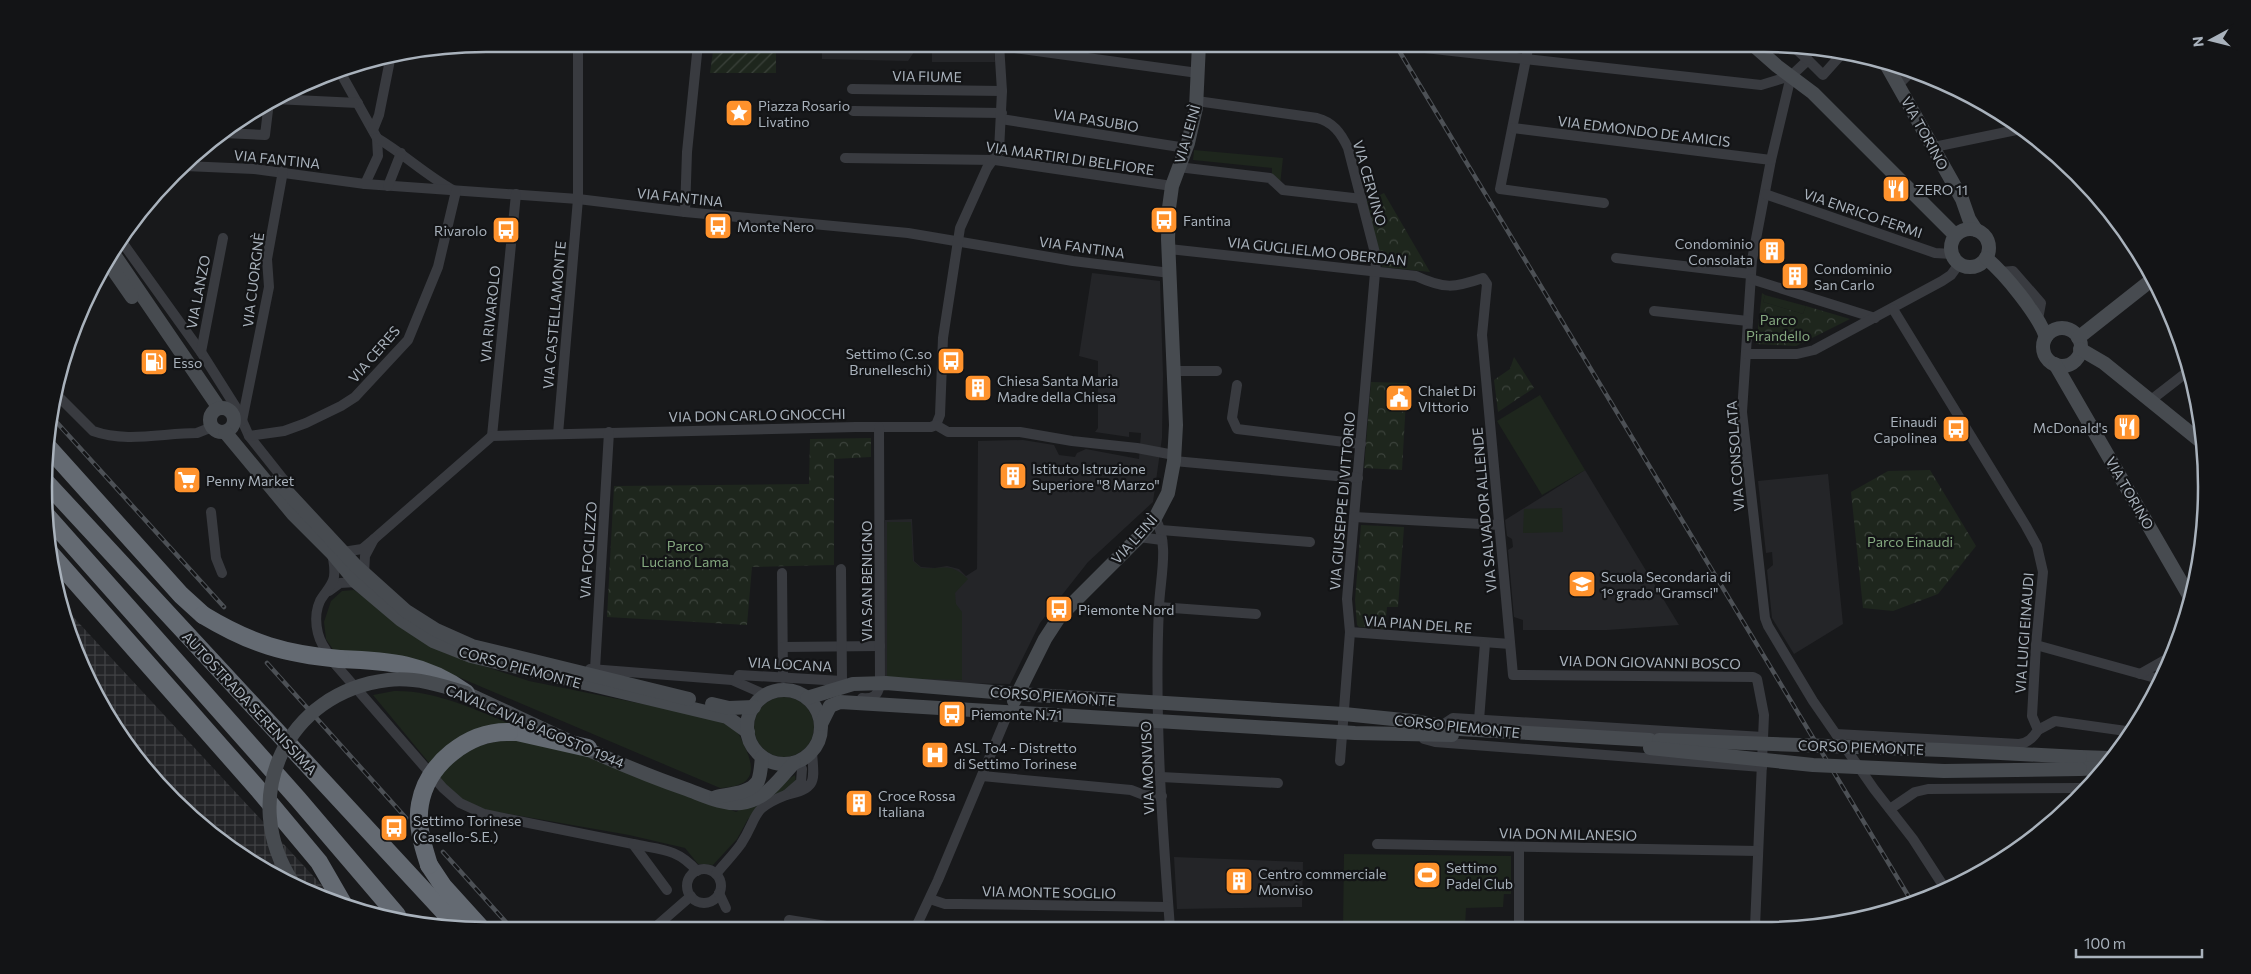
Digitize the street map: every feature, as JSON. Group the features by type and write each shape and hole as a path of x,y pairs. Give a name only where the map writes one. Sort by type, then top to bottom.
{"highway":[{"path":"54,453 181,595 203,615 237,634 281,651 307,656 395,663 419,668 446,679 466,693"},
{"name":"AUTOSTRADA SERENISSIMA","path":"52,489 452,920"},
{"name":"AUTOSTRADA SERENISSIMA","path":"54,524 298,799 394,911"},
{"path":"60,564 258,789 319,862 338,894"},
{"path":"475,922 443,886 429,865 418,824 420,804 432,774 461,745 479,736 496,732 517,732 588,748"}],"main road":[{"name":"VIA LEINÌ","path":"1008,713 1060,616 1139,537 1160,529 1174,458 1175,371 1169,249 1172,186 1186,148 1196,101 1199,52"},
{"path":"1762,52 1813,93 1955,235"},
{"name":"VIA TORINO","path":"1890,72 1962,198 1969,219 1976,230"},
{"path":"1964,229 1976,230 1983,234 1988,241 1989,250 1986,258 1974,266 1956,259 1951,244 1955,235 1964,229"},
{"path":"1986,258 2000,272 2050,333"},
{"name":"CORSO PIEMONTE","path":"116,263 220,423 293,514 337,552"},
{"path":"2050,333 2043,352 2050,362 2066,365 2076,352 2148,284"},
{"path":"2050,333 2066,329 2076,352 2104,363 2196,436"},
{"path":"2070,388 2068,372 2076,352"},
{"name":"VIA TORINO","path":"2054,364 2070,388 2186,590"},
{"name":"CORSO PIEMONTE","path":"220,423 245,446 337,552 401,620 433,641 471,656 728,717 748,732"},
{"name":"CORSO PIEMONTE","path":"360,577 406,611 436,630 472,646 729,708 754,706"},
{"name":"CAVALCAVIA 8 AGOSTO 1944","path":"285,871 281,866 269,825 270,786 278,760 299,725 325,702 341,693 366,684 389,680 434,683 466,693 660,780 710,798 732,803 753,800 772,788 796,762"},
{"name":"CORSO PIEMONTE","path":"807,698 853,684 880,684 1344,714 1459,729 1650,744 1823,766 1944,772 2080,763 2103,759"},
{"path":"787,690 797,692 807,698 819,714 821,724 819,739 812,752 796,762 783,764 772,762 762,756 750,741 748,732 748,723 754,706 766,695 776,691 787,690"},
{"path":"821,724 830,706 840,702"},
{"name":"CORSO PIEMONTE","path":"840,702 1343,732 1459,735 1650,744 1943,750 2080,763 2096,767"},
{"path":"710,798 737,793 752,787 758,781 762,756"}],"street":[{"name":"VIA CASTELLAMONTE","path":"558,434 578,199 578,52"},
{"path":"685,212 688,143 697,52"},
{"path":"936,425 940,415 943,338 960,228 987,168 995,160 999,152 1002,116 999,52"},
{"path":"1049,52 1198,73"},
{"path":"1466,52 1761,85 1791,76 1808,60"},
{"path":"1527,52 1500,189 1604,203"},
{"path":"1801,54 1823,75 1837,59"},
{"path":"365,184 378,156 375,134 389,64"},
{"name":"VIA CONSOLATA","path":"1791,76 1771,160 1751,276 1742,412 1765,618 1809,693 1836,734 1874,790 1928,861 1942,883"},
{"path":"343,77 375,134 427,175 456,191"},
{"path":"1898,85 1907,77"},
{"name":"VIA FIUME","path":"852,89 1002,91"},
{"path":"290,100 358,104"},
{"name":"VIA CERVINO","path":"1196,101 1317,118 1331,124 1344,138 1348,148 1375,253 1375,271"},
{"name":"VIA PASUBIO","path":"853,111 1002,116 1186,148"},
{"path":"235,134 265,135 268,112"},
{"name":"VIA EDMONDO DE AMICIS","path":"1512,128 1771,160"},
{"path":"1934,147 2012,131"},
{"path":"388,186 401,153"},
{"name":"VIA MARTIRI DI BELFIORE","path":"845,158 995,160 1172,186"},
{"name":"VIA FANTINA","path":"194,167 283,171 365,184 578,199 685,212 908,233 1073,261 1170,273"},
{"path":"1178,167 1270,178 1283,190 1362,199"},
{"name":"VIA CUORGNÈ","path":"220,423 267,294 269,280 267,259 283,171"},
{"name":"VIA CERES","path":"249,436 284,431 306,423 341,406 355,397 408,340 438,267 456,191"},
{"name":"VIA RIVAROLO","path":"492,436 516,194"},
{"name":"VIA ENRICO FERMI","path":"1765,194 1956,259"},
{"name":"VIA LANZO","path":"201,352 223,238"},
{"name":"CORSO PIEMONTE","path":"126,247 201,352 220,423 249,436 284,480 291,497"},
{"name":"VIA GUGLIELMO OBERDAN","path":"1169,249 1416,276 1431,283 1447,287 1483,278 1487,284"},
{"path":"1616,258 1751,276 1875,318"},
{"path":"118,259 128,262 160,294"},
{"path":"1746,354 1796,354 1814,350 1942,281 1951,275 1956,259"},
{"name":"VIA GIUSEPPE DI VITTORIO","path":"1340,761 1350,632 1347,599 1375,271"},
{"name":"VIA SALVADOR ALLENDE","path":"1487,284 1482,335 1512,675"},
{"name":"VIA LUIGI EINAUDI","path":"1893,309 2026,526 2036,546 2043,572 2032,716 2038,730"},
{"path":"1654,311 1748,321"},
{"path":"1175,371 1216,371"},
{"path":"2151,400 2184,375"},
{"path":"1237,385 1232,418 1237,429 1361,444"},
{"path":"62,400 93,431 100,433 138,436 198,433 220,423"},
{"name":"VIA DON CARLO GNOCCHI","path":"492,436 609,432 932,427 936,425 948,432 1020,432 1072,441 1137,448 1174,458 1358,478"},
{"name":"VIA SAN BENIGNO","path":"879,427 880,684"},
{"name":"VIA FOGLIZZO","path":"595,669 609,432"},
{"path":"326,650 322,645 316,621 320,601 334,578 337,552 362,550 492,436"},
{"path":"210,512 216,558 222,573"},
{"path":"1354,517 1499,525"},
{"path":"1139,537 1160,529 1310,542"},
{"name":"VIA MONVISO","path":"1160,529 1157,702 1169,922"},
{"path":"326,593 340,583 360,577 365,556 374,539"},
{"name":"VIA LOCANA","path":"739,683 739,675 842,680 841,569"},
{"path":"782,573 783,678"},
{"path":"1159,607 1256,614"},
{"name":"VIA PIAN DEL RE","path":"1350,632 1510,644"},
{"name":"VIA PIAN DEL RE","path":"1479,720 1484,643"},
{"path":"2036,645 2155,678"},
{"name":"VIA LOCANA","path":"783,647 880,646"},
{"path":"2140,674 2161,662"},
{"path":"335,664 443,788 460,803 484,814 678,853 686,858 697,870"},
{"path":"569,670 595,669 725,679 766,695"},
{"name":"VIA DON GIOVANNI BOSCO","path":"1512,675 1753,677 1757,679 1760,684 1764,706 1764,737 1755,922"},
{"path":"739,683 754,706"},
{"path":"840,702 848,697 874,697 877,695 880,684"},
{"name":"VIA LEINÌ","path":"918,922 930,899 1008,713"},
{"path":"1442,726 1453,718 1764,737"},
{"path":"1836,734 2019,744 2033,738 2038,730 2055,721 2123,731"},
{"name":"CORSO PIEMONTE","path":"1407,734 1435,742 1762,767"},
{"path":"716,874 740,844 758,811 764,805 786,795 806,789 811,784 814,776 812,752"},
{"path":"786,795 801,782 802,769 796,762"},
{"path":"982,776 1131,790 1144,795 1162,796"},
{"path":"1161,777 1278,783"},
{"path":"1890,809 1915,792 1928,789 2077,788"},
{"path":"633,844 667,890"},
{"name":"VIA DON MILANESIO","path":"1377,844 1758,851"},
{"path":"1519,847 1519,922"},
{"path":"707,869 716,874 721,883 716,896 699,901 691,896 688,882 697,870 707,869"},
{"path":"661,922 691,896"},
{"name":"VIA MONTE SOGLIO","path":"930,899 945,904 1168,907"},
{"path":"790,920 802,922"}],"shaded area":[{"path":"822,52 914,52 908,61 822,59"},
{"path":"932,52 994,52 995,62 932,62"},
{"path":"1092,273 1160,281 1163,375 1162,438 1153,502 1088,562 1040,623 1010,684 884,682 885,520 912,519 914,561 921,567 935,568 947,566 959,569 966,576 977,569 978,441 1023,440 1054,445 1059,455 1075,457 1077,453 1086,449 1139,459 1141,433 1129,432 1129,437 1095,432 1098,428 1098,361 1079,356"},
{"name":"Scuola Secondaria di 1° grado \"Gramsci\"","path":"1585,470 1679,625 1607,630 1523,630 1523,620 1514,617 1508,550 1513,547 1512,539 1507,536 1505,520"},
{"path":"1828,474 1843,624 1794,654 1772,618 1767,570 1773,565 1772,552 1766,553 1758,481"},
{"path":"72,616 326,890 295,877 222,832 160,773 142,752 97,679"},
{"path":"1174,857 1303,862 1302,907 1177,909"}],"green space":[{"path":"713,52 776,52 776,73 710,73"},
{"path":"1194,150 1283,158 1280,185 1272,175 1272,168 1193,160"},
{"path":"1384,193 1430,272 1382,267 1366,202"},
{"name":"Parco Pirandello","path":"1762,293 1765,295 1763,302 1803,314 1806,306 1850,319 1796,346 1756,344"},
{"path":"1765,295 1806,306 1803,314 1763,302"},
{"path":"1514,357 1534,388 1498,412 1494,380 1510,369"},
{"path":"1371,382 1407,383 1402,470 1364,468"},
{"path":"1540,395 1585,470 1542,495 1497,421"},
{"name":"Parco Luciano Lama","path":"871,438 871,457 834,459 834,565 752,567 747,625 607,617 614,486 809,484 810,439"},
{"name":"Parco Einaudi","path":"1930,470 1976,546 1938,594 1893,611 1863,608 1851,492 1888,471"},
{"path":"1562,508 1563,532 1523,533 1524,509"},
{"path":"887,522 911,522 913,561 921,568 951,568 962,573 968,579 955,593 956,604 962,612 962,680 887,678"},
{"path":"1361,525 1404,527 1398,607 1387,607 1385,629 1359,627 1357,625 1355,600"},
{"path":"354,590 447,654 529,681 727,721 738,733 749,756 751,771 749,777 739,785 720,788 430,665 334,651 326,639 324,622 331,601 342,591"},
{"path":"394,691 440,697 512,724 430,764 373,695"},
{"path":"784,697 801,702 809,710 814,727 809,744 801,752 784,757 767,752 759,744 754,727 759,710 767,702"},
{"path":"516,738 591,753 736,812 795,775 796,782 748,819 737,839 713,865 698,864 685,848 629,835 486,810 461,799 438,777 473,749"},
{"name":"Settimo Padel Club","path":"1344,854 1511,856 1511,894 1504,894 1503,907 1466,908 1465,922 1343,922"}],"railway":[{"path":"1400,52 1909,896"},
{"path":"57,423 224,607"},
{"path":"267,663 406,818"},
{"path":"443,852 506,922"}],"place":[{"name":"Piazza Rosario Livatino","path":"739,113"},
{"name":"ZERO 11","path":"1896,189"},
{"name":"Fantina","path":"1164,220"},
{"name":"Monte Nero","path":"718,226"},
{"name":"Rivarolo","path":"506,230"},
{"name":"Condominio Consolata","path":"1772,251"},
{"name":"Condominio San Carlo","path":"1795,276"},
{"name":"Settimo (C.so Brunelleschi)","path":"951,361"},
{"name":"Esso","path":"154,362"},
{"name":"Chiesa Santa Maria Madre della Chiesa","path":"978,388"},
{"name":"Chalet Di VIttorio","path":"1399,398"},
{"name":"McDonald's","path":"2127,427"},
{"name":"Einaudi Capolinea","path":"1956,429"},
{"name":"Istituto Istruzione Superiore \"8 Marzo\"","path":"1013,476"},
{"name":"Penny Market","path":"187,480"},
{"name":"Scuola Secondaria di 1° grado \"Gramsci\"","path":"1582,584"},
{"name":"Piemonte Nord","path":"1059,609"},
{"name":"Piemonte N.71","path":"952,714"},
{"name":"ASL To4 - Distretto di Settimo Torinese","path":"935,755"},
{"name":"Croce Rossa Italiana","path":"859,803"},
{"name":"Settimo Torinese (Casello-S.E.)","path":"394,828"},
{"name":"Settimo Padel Club","path":"1427,875"},
{"name":"Centro commerciale Monviso","path":"1239,881"}]}
